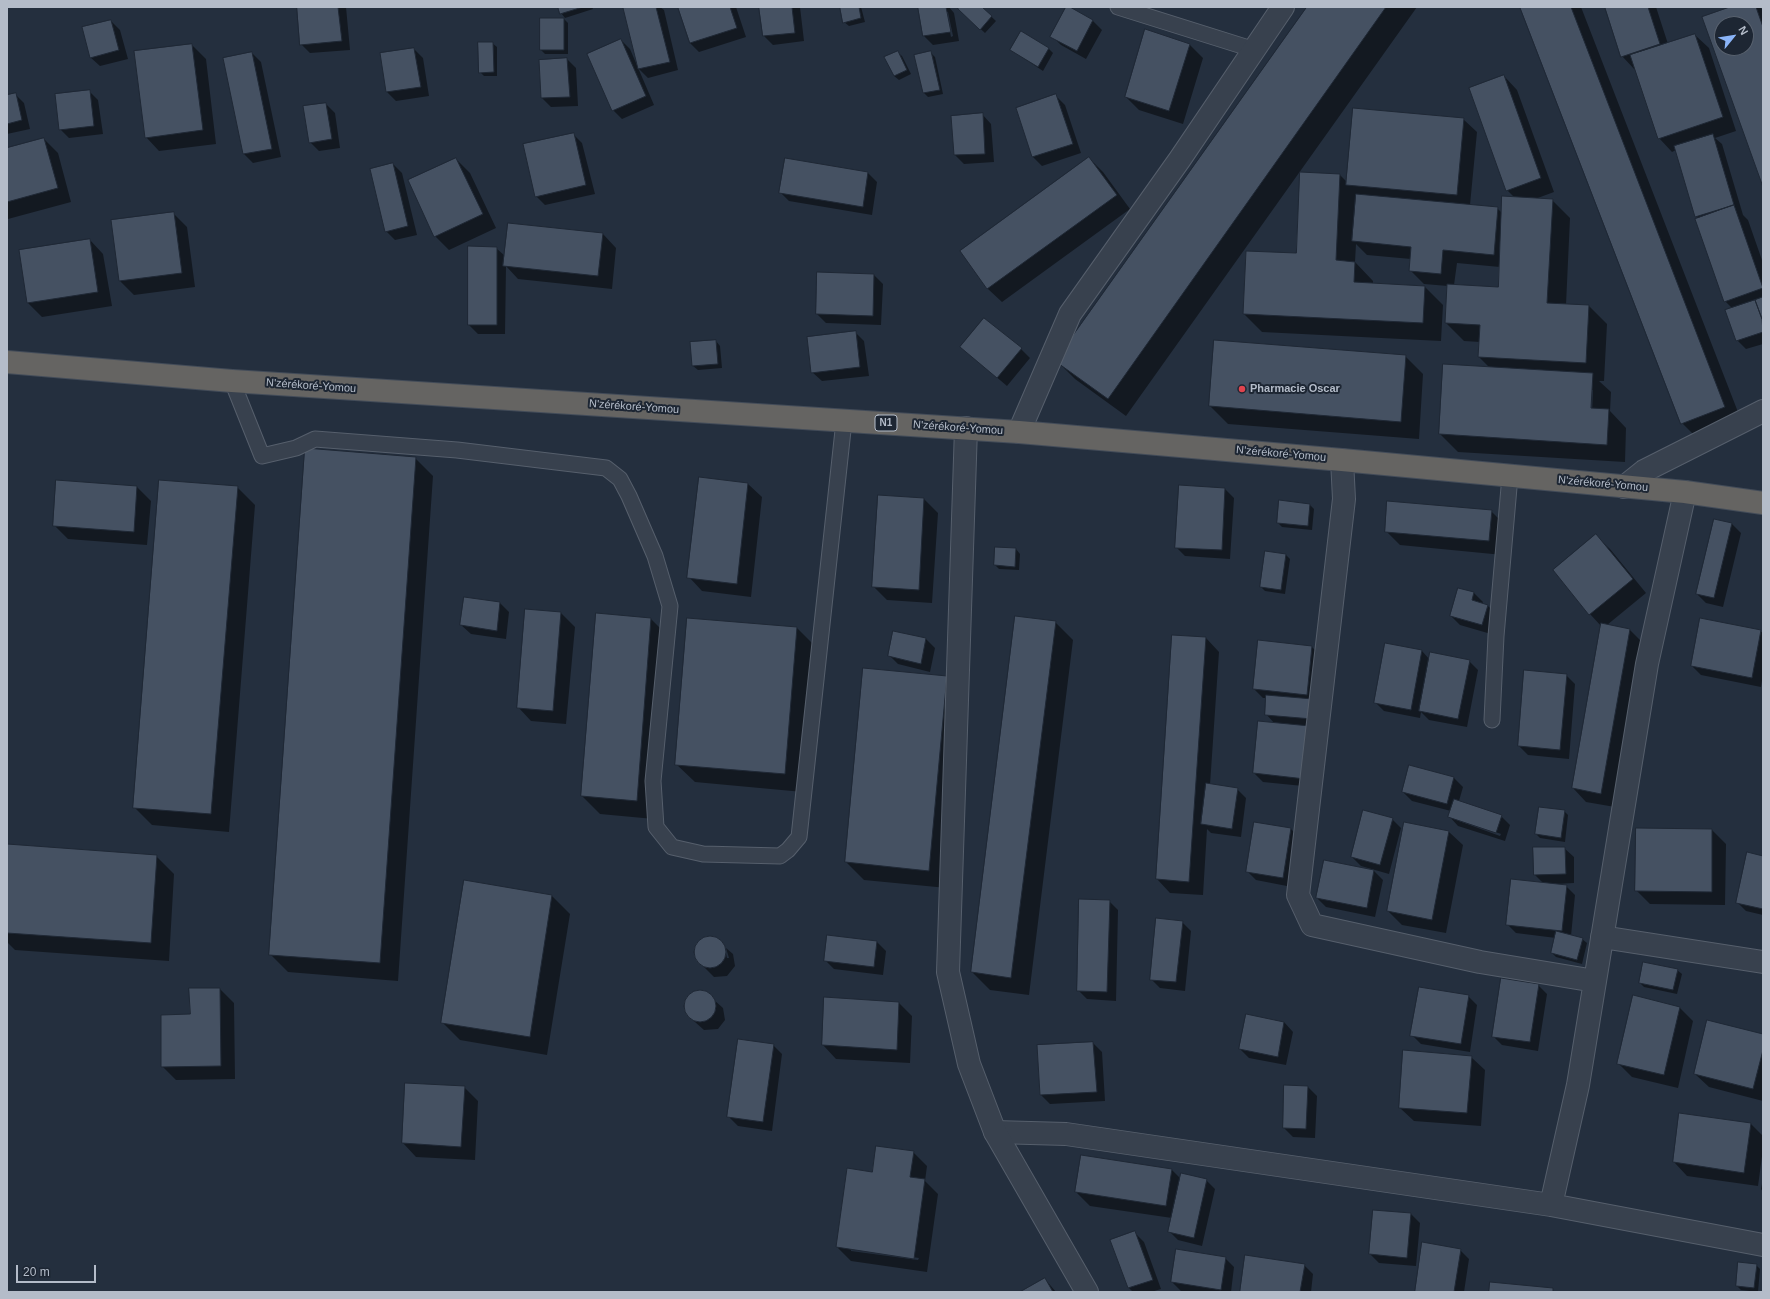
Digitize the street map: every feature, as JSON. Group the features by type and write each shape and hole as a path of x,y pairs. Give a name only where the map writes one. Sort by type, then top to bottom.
{"highway":[{"name":"N'zérékoré-Yomou","path":"7,362 232,381 1019,432 1685,492 1763,503"}],"street":[{"path":"1019,432 1070,314 1255,50 1283,7"},
{"path":"1624,487 1644,471 1763,411"},
{"path":"966,428 948,972 969,1064 995,1132 1087,1292"},
{"path":"1342,460 1344,498 1298,895 1312,925 1480,962 1595,981"},
{"path":"1551,1205 1578,1085 1647,664 1685,492"},
{"path":"1602,937 1763,962"},
{"path":"995,1132 1066,1134 1551,1205 1763,1245"}],"lane":[{"path":"1118,7 1255,50"},
{"path":"232,381 262,456 296,448 315,438 457,450 606,468 620,479 655,556 670,606 653,781 656,827 672,847 703,854 780,856 788,850 799,837 844,420"},
{"path":"1492,720 1496,636 1510,476"}],"building":[{"path":"297,7 338,7 342,41 300,45"},
{"path":"558,7 583,7 560,14"},
{"path":"656,7 670,62 638,69 623,8"},
{"path":"678,7 730,7 737,28 690,43"},
{"path":"759,7 792,7 795,33 763,36"},
{"path":"840,7 859,7 861,18 843,23"},
{"path":"918,7 946,7 951,32 923,36"},
{"path":"959,7 982,7 992,16 980,30 958,9"},
{"path":"1066,7 1070,7 1093,20 1077,51 1050,37"},
{"path":"1307,7 1386,7 1108,399 1055,361"},
{"path":"1520,7 1571,7 1725,407 1681,424"},
{"path":"1605,7 1648,7 1660,44 1621,57"},
{"path":"1730,7 1756,7 1763,27 1763,187 1716,56 1754,56 1754,16 1714,16 1714,50 1702,17"},
{"path":"540,18 564,18 564,50 540,50"},
{"path":"111,20 119,50 90,58 82,27"},
{"path":"1145,29 1190,44 1169,111 1125,97"},
{"path":"1021,31 1049,48 1038,67 1010,50"},
{"path":"1695,34 1723,117 1658,139 1630,55"},
{"path":"621,39 646,96 612,111 587,54"},
{"path":"478,42 493,42 494,72 479,73"},
{"path":"192,44 203,130 145,138 134,51"},
{"path":"414,48 421,87 386,92 380,53"},
{"path":"898,51 907,70 894,76 884,57"},
{"path":"931,51 940,90 923,93 914,55"},
{"path":"252,52 272,149 243,154 223,58"},
{"path":"567,58 570,97 541,98 539,60"},
{"path":"1504,75 1541,178 1506,191 1469,88"},
{"path":"90,90 94,126 59,130 55,94"},
{"path":"16,93 22,120 7,124 7,95"},
{"path":"1056,94 1073,144 1032,157 1016,108"},
{"path":"326,103 332,139 309,143 303,106"},
{"path":"1353,108 1464,118 1457,195 1346,185"},
{"path":"983,113 985,154 954,155 951,116"},
{"path":"574,133 586,185 535,197 523,144"},
{"path":"1713,134 1734,205 1695,217 1674,146"},
{"path":"44,138 58,188 7,202 7,148"},
{"path":"1089,157 1117,195 987,289 960,251"},
{"path":"456,158 483,214 434,237 408,180"},
{"path":"785,158 868,172 863,207 779,193"},
{"path":"393,163 408,226 385,232 370,169"},
{"path":"1300,172 1340,174 1336,260 1355,262 1354,282 1425,286 1423,323 1243,314 1246,251 1296,253"},
{"path":"1356,194 1498,207 1494,255 1443,250 1441,274 1409,271 1411,247 1352,241"},
{"path":"1502,196 1553,199 1547,303 1589,305 1586,363 1478,357 1480,325 1445,323 1447,284 1498,287"},
{"path":"1734,205 1763,288 1724,302 1695,219"},
{"path":"174,212 182,273 119,281 111,220"},
{"path":"508,223 603,233 598,276 503,266"},
{"path":"90,239 98,292 27,303 19,250"},
{"path":"468,246 497,247 497,325 468,325"},
{"path":"817,272 874,274 873,316 816,314"},
{"path":"1763,297 1763,319 1762,319 1755,300"},
{"path":"1755,300 1762,319 1763,332 1736,341 1725,310"},
{"path":"984,318 1022,348 997,378 960,347"},
{"path":"856,331 860,367 811,373 807,337"},
{"path":"716,340 718,364 692,366 690,342"},
{"path":"1214,340 1406,355 1401,422 1209,406"},
{"path":"1443,364 1593,373 1591,408 1609,409 1607,445 1439,434"},
{"path":"305,448 416,457 380,963 269,955"},
{"path":"699,477 748,483 737,584 687,578"},
{"path":"56,480 137,486 134,532 53,526"},
{"path":"159,480 238,486 211,814 133,808"},
{"path":"1179,485 1225,488 1222,550 1175,548"},
{"path":"878,495 924,498 919,590 872,587"},
{"path":"1279,500 1310,504 1308,526 1277,523"},
{"path":"1387,501 1492,510 1489,541 1385,532"},
{"path":"1714,519 1732,523 1714,598 1696,594"},
{"path":"1596,534 1633,579 1589,615 1553,570"},
{"path":"995,547 1016,548 1015,567 994,565"},
{"path":"1265,551 1286,554 1281,590 1260,587"},
{"path":"1458,588 1474,592 1472,600 1488,605 1482,625 1450,616"},
{"path":"464,597 500,602 497,631 460,625"},
{"path":"525,609 561,612 553,711 517,708"},
{"path":"596,613 651,618 637,801 581,796"},
{"path":"1015,616 1056,621 1011,978 971,972"},
{"path":"687,618 797,627 785,774 675,765"},
{"path":"1700,618 1761,630 1752,678 1691,666"},
{"path":"1601,623 1630,629 1601,794 1572,788"},
{"path":"893,631 926,638 921,664 888,656"},
{"path":"1172,635 1206,637 1189,882 1156,879"},
{"path":"1258,640 1312,646 1307,695 1253,689"},
{"path":"1385,643 1422,650 1411,710 1374,703"},
{"path":"1430,652 1470,660 1458,719 1419,711"},
{"path":"863,668 947,676 929,871 845,862"},
{"path":"1524,670 1567,674 1560,750 1518,746"},
{"path":"1266,695 1313,699 1312,719 1265,715"},
{"path":"1258,721 1310,726 1305,779 1253,773"},
{"path":"1409,765 1454,777 1447,804 1402,792"},
{"path":"1206,783 1238,788 1232,829 1201,824"},
{"path":"1454,799 1502,815 1496,833 1448,817"},
{"path":"1539,807 1565,810 1561,838 1535,834"},
{"path":"1363,810 1393,818 1380,865 1351,857"},
{"path":"1254,822 1291,828 1283,878 1246,872"},
{"path":"1404,822 1449,831 1432,920 1387,911"},
{"path":"1636,828 1712,829 1712,892 1635,891"},
{"path":"7,844 157,855 151,943 7,933"},
{"path":"1533,847 1565,847 1566,874 1534,875"},
{"path":"1747,852 1763,856 1763,909 1736,903"},
{"path":"1324,860 1374,870 1367,908 1316,898"},
{"path":"1511,879 1567,885 1562,931 1506,925"},
{"path":"464,880 552,895 530,1037 441,1023"},
{"path":"1079,899 1110,900 1107,992 1077,991"},
{"path":"1156,918 1183,921 1176,982 1150,980"},
{"path":"1556,931 1583,938 1577,960 1551,953"},
{"path":"827,935 877,941 874,967 824,961"},
{"path":"707,936 713,936 723,943 726,952 725,958 719,965 713,968 707,968 697,961 694,955 694,949 701,939"},
{"path":"1643,962 1678,969 1673,990 1639,983"},
{"path":"1501,978 1539,984 1530,1042 1492,1037"},
{"path":"1419,987 1469,995 1461,1044 1410,1036"},
{"path":"189,988 220,988 221,1066 161,1067 161,1015 190,1014"},
{"path":"697,990 703,990 713,997 716,1006 715,1012 709,1019 703,1022 697,1022 687,1015 684,1009 684,1003 691,993"},
{"path":"1633,995 1680,1007 1664,1075 1617,1064"},
{"path":"824,997 899,1002 897,1050 822,1045"},
{"path":"1246,1014 1284,1022 1278,1057 1239,1049"},
{"path":"1707,1020 1763,1034 1763,1050 1753,1089 1694,1074"},
{"path":"738,1039 774,1044 763,1122 727,1117"},
{"path":"1093,1042 1097,1092 1040,1095 1037,1045"},
{"path":"1403,1050 1472,1056 1467,1113 1399,1108"},
{"path":"405,1083 465,1086 461,1147 402,1143"},
{"path":"1284,1085 1308,1086 1306,1129 1283,1128"},
{"path":"1679,1113 1751,1123 1744,1173 1673,1162"},
{"path":"876,1146 914,1151 910,1177 925,1179 914,1259 836,1247 847,1168 872,1172"},
{"path":"1081,1155 1172,1169 1166,1206 1075,1192"},
{"path":"1181,1173 1207,1179 1194,1238 1168,1232"},
{"path":"1373,1210 1411,1213 1407,1258 1369,1254"},
{"path":"1135,1231 1153,1280 1128,1288 1110,1240"},
{"path":"1422,1242 1461,1249 1454,1292 1415,1292"},
{"path":"1176,1249 1226,1257 1221,1290 1171,1282"},
{"path":"1245,1255 1305,1264 1300,1292 1240,1292"},
{"path":"1738,1262 1757,1264 1754,1288 1736,1286"},
{"path":"1045,1278 1053,1292 1020,1292"},
{"path":"1490,1282 1553,1288 1553,1292 1489,1292"}],"place":[{"name":"Pharmacie Oscar","path":"1242,389"}]}
